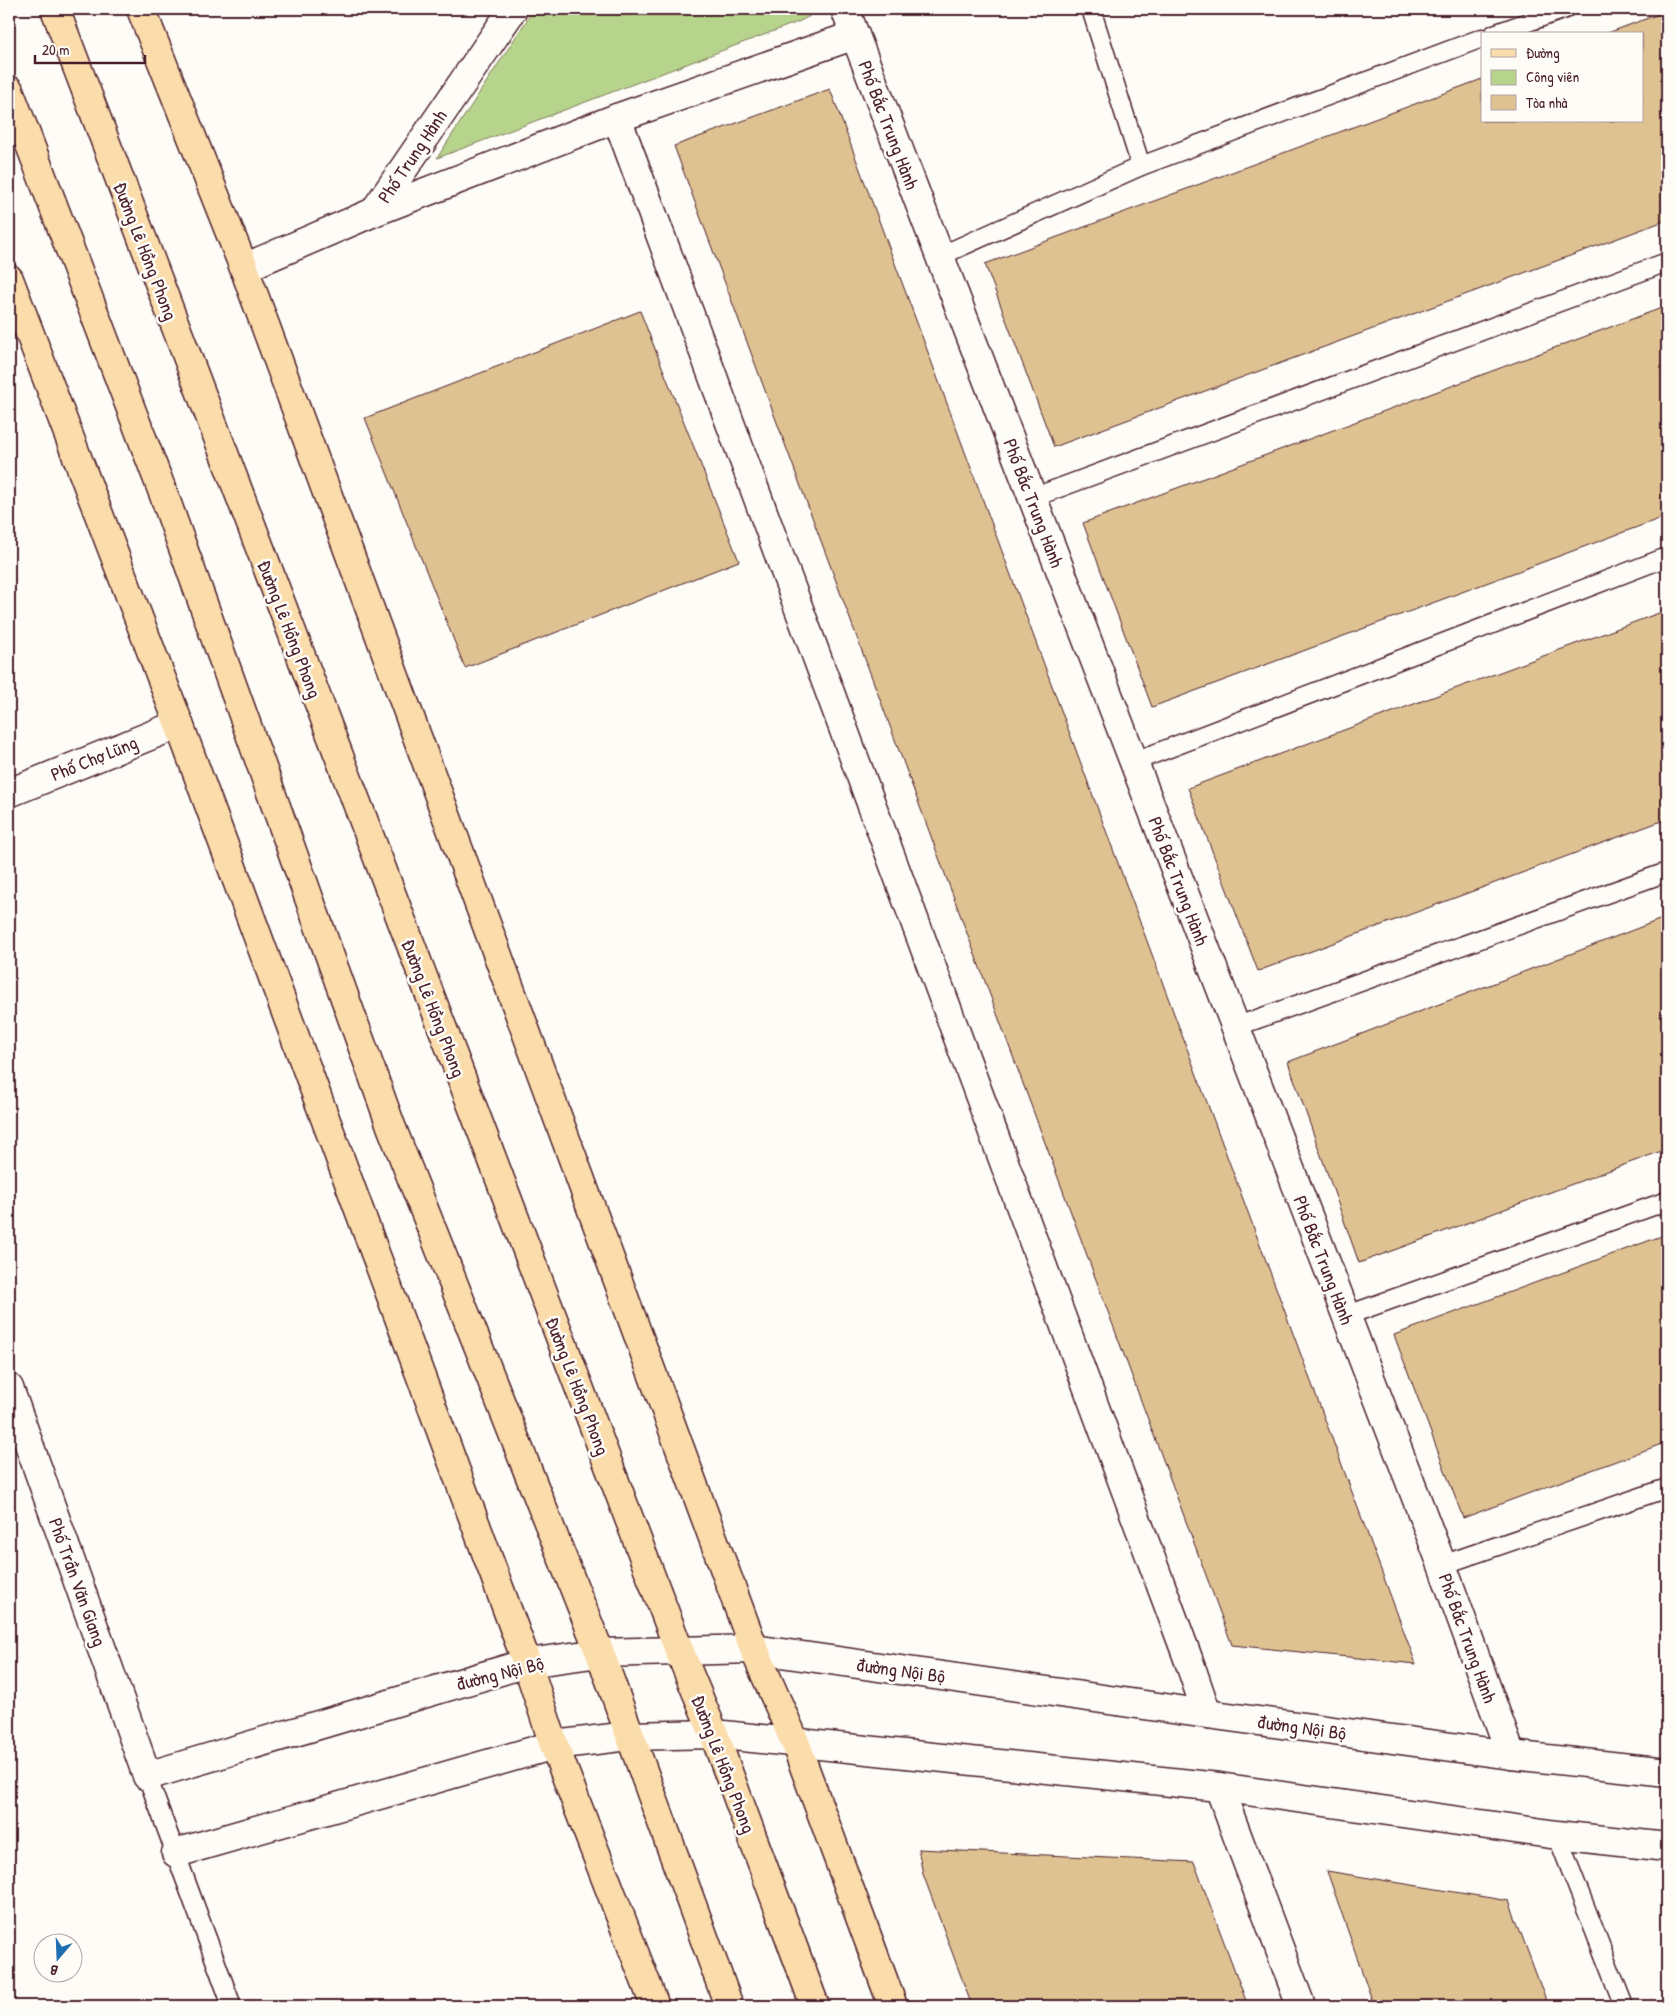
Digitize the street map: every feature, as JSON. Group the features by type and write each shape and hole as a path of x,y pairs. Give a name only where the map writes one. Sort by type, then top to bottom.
{"main road":[{"name":"Đường Lê Hồng Phong","path":"55,9 679,1650 714,1734 815,2006"},
{"path":"141,9 244,268 754,1648 795,1742 894,2006"},
{"path":"9,90 164,498 391,1126 600,1653 729,2006"},
{"path":"9,279 179,724 527,1663 554,1745 655,2006"}],"street":[{"name":"Phố Trung Hành","path":"244,268 374,212 513,9"},
{"name":"Phố Bắc Trung Hành","path":"845,9 1442,1565 1511,1755"},
{"path":"374,212 617,118 854,35"},
{"path":"617,118 1207,1714"},
{"name":"Phố Chợ Lũng","path":"9,793 179,724"},
{"name":"Phố Trần Văn Giang","path":"9,1388 147,1776"},
{"name":"đường Nội Bộ","path":"147,1776 527,1663 600,1653 754,1648 1207,1714 1511,1755 1667,1772"},
{"path":"176,1854 554,1745 629,1736 714,1734 1219,1788 1557,1835 1667,1847"},
{"path":"1219,1788 1301,2006"}],"lane":[{"path":"1091,9 1141,166"},
{"path":"1498,32 1539,13 1565,9"},
{"path":"940,256 1141,166 1481,38"},
{"path":"1032,498 1667,262"},
{"path":"1133,762 1667,557"},
{"path":"1235,1027 1667,872"},
{"path":"1346,1316 1667,1200"},
{"path":"1442,1565 1667,1488"},
{"path":"147,1776 232,2006"},
{"path":"1557,1835 1624,2006"}],"green space":[{"path":"534,9 813,9 810,16 798,22 437,158"}],"building":[{"path":"1667,11 1667,220 1054,447 985,264 1481,79 1481,122 1644,122 1644,32 1610,32"},
{"path":"830,89 1416,1664 1232,1645 674,146"},
{"path":"1667,306 1667,516 1152,707 1083,523"},
{"path":"640,311 739,561 465,668 365,418"},
{"path":"1667,610 1667,819 1258,971 1188,788"},
{"path":"1667,917 1667,1149 1359,1263 1288,1062"},
{"path":"1667,1234 1667,1442 1463,1518 1394,1335"},
{"path":"918,1849 1194,1862 1248,2006 972,2006 923,1874"},
{"path":"1327,1871 1509,1901 1548,2006 1374,2006"}]}
